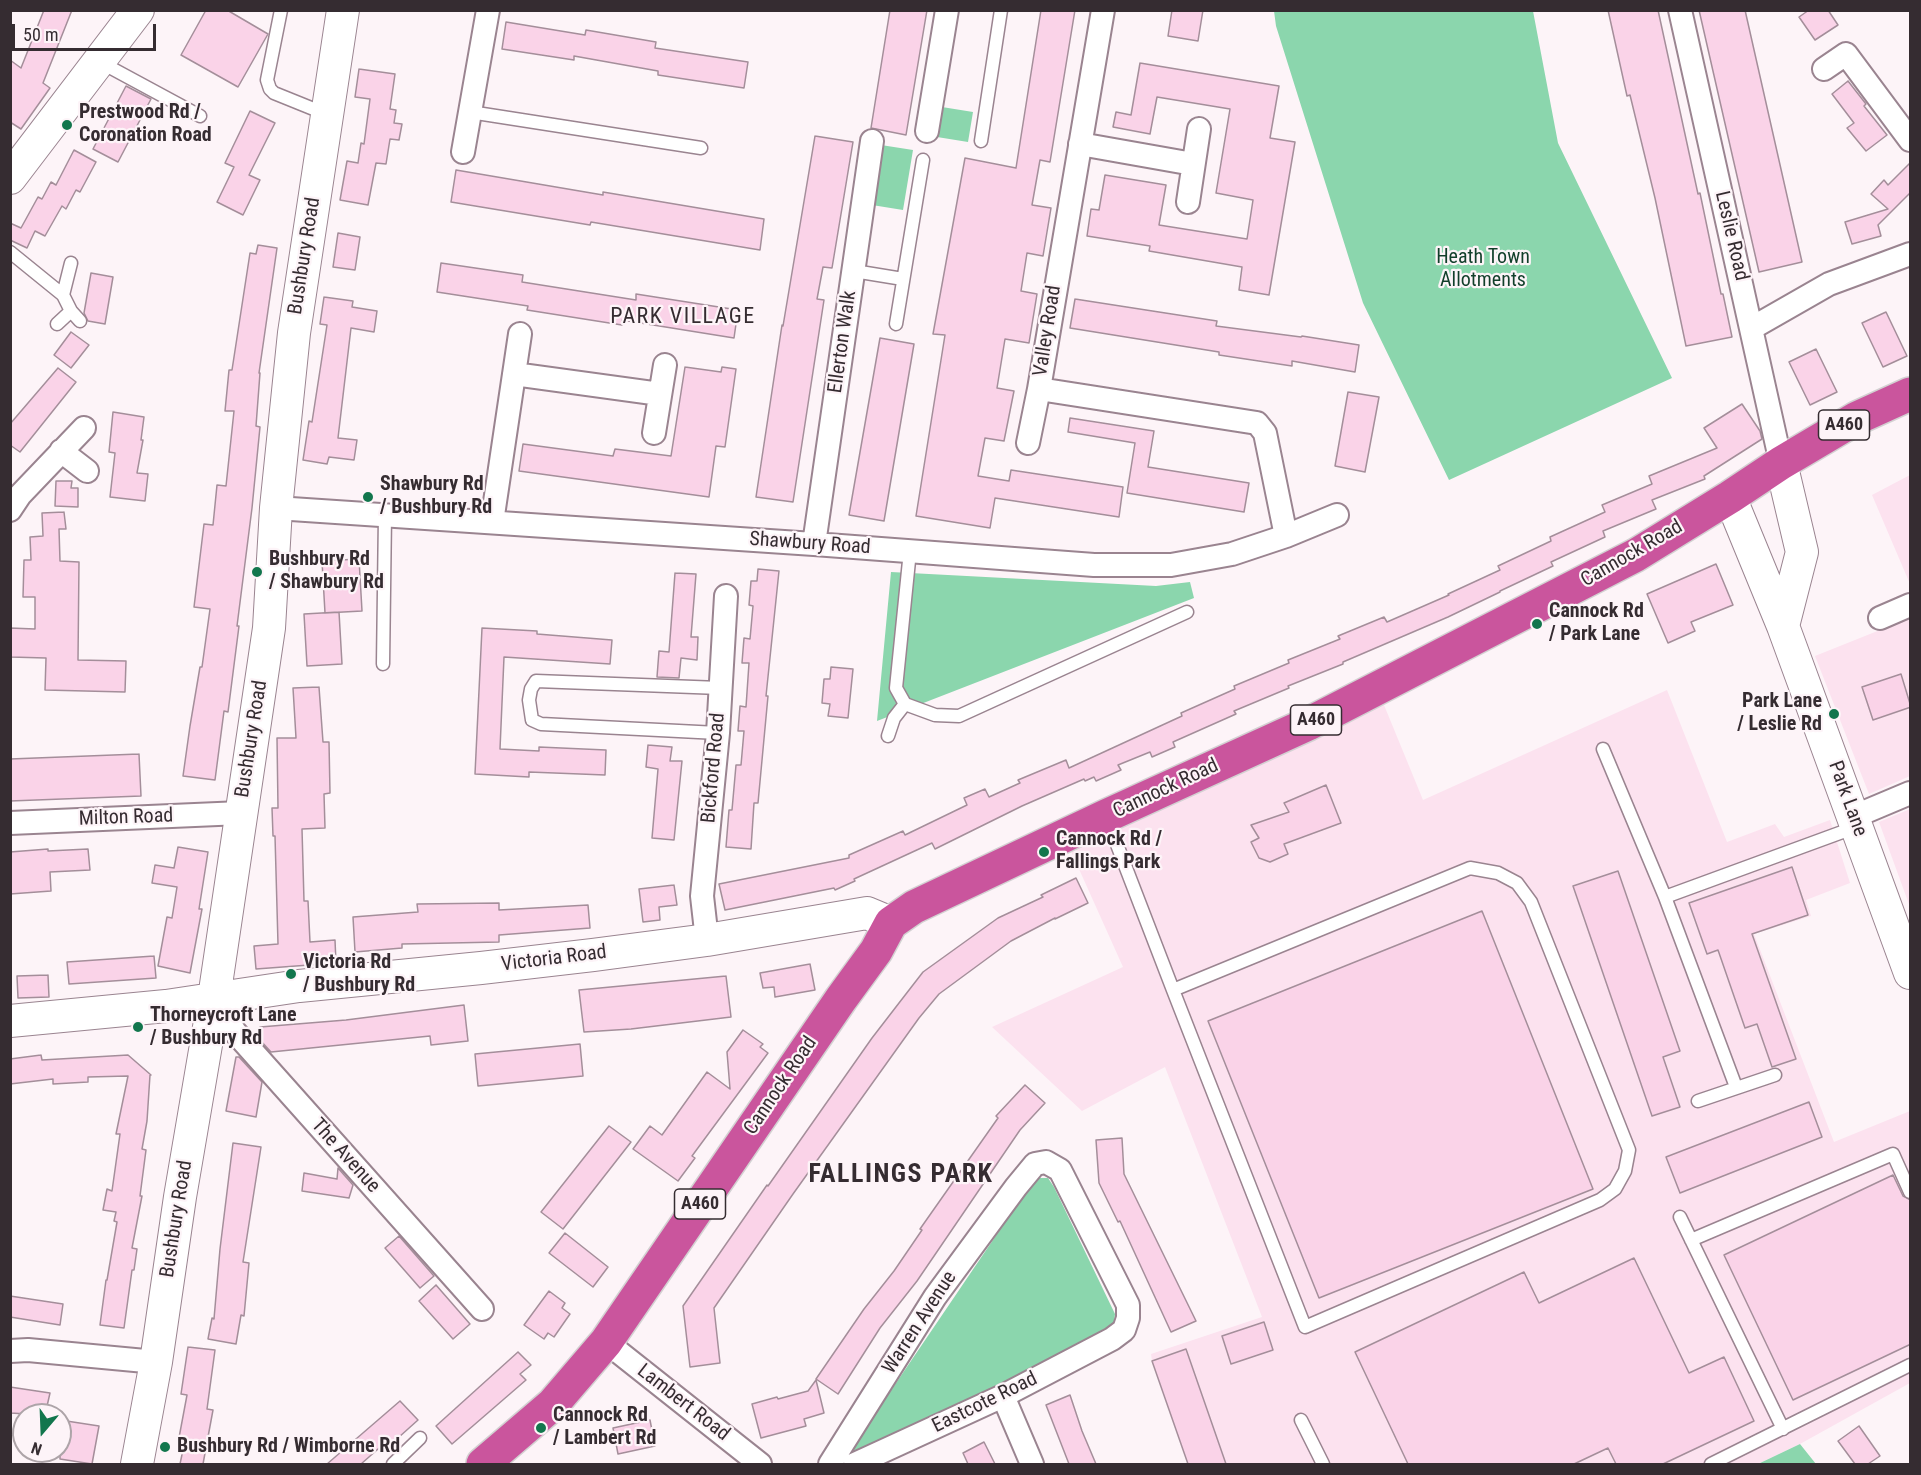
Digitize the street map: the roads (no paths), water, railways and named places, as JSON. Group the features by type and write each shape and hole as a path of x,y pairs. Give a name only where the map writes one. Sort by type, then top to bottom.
{"highway":[{"name":"Cannock Road","path":"483,1464 553,1404 606,1342 876,951 891,923 914,908 1329,713 1636,555 1730,497 1781,462 1857,418 1911,394"}],"street":[{"path":"16,160 99,62 138,10"},
{"name":"Bushbury Road","path":"137,1464 156,1362 180,1197 214,998 269,628 276,507 294,333 343,10"},
{"path":"463,152 488,10"},
{"path":"927,132 947,10"},
{"name":"Valley Road","path":"1103,10 1039,389 1257,423 1265,433 1286,536"},
{"name":"Leslie Road","path":"1680,10 1781,462"},
{"path":"1824,69 1846,54 1911,140"},
{"path":"1188,202 1199,129"},
{"name":"Ellerton Walk","path":"814,544 872,141"},
{"path":"1080,144 1193,164"},
{"path":"1752,328 1829,284 1911,254"},
{"path":"492,522 520,334"},
{"path":"654,434 665,365"},
{"path":"514,374 660,394"},
{"path":"1028,443 1039,389"},
{"path":"14,498 84,428"},
{"path":"62,451 87,471"},
{"path":"1781,462 1802,552 1783,626"},
{"name":"Park Lane","path":"1730,497 1783,626 1855,822 1904,937 1911,973"},
{"name":"Shawbury Road","path":"276,507 1094,565 1171,565 1232,554 1286,536 1337,515"},
{"name":"Bickford Road","path":"707,940 702,896 718,733 726,596"},
{"path":"1880,618 1911,605"},
{"path":"1855,822 1911,793"},
{"name":"Milton Road","path":"10,823 241,813"},
{"name":"Victoria Road","path":"10,1021 166,1006 299,986 481,968 707,940 867,913 891,923"},
{"name":"The Avenue","path":"214,998 235,1032 482,1309"},
{"name":"Warren Avenue","path":"830,1464 935,1297 1016,1186 1035,1164 1046,1162 1060,1170 1128,1305 1128,1318 1124,1330 1112,1339"},
{"name":"Eastcote Road","path":"855,1464 1003,1396 1112,1339"},
{"name":"Lambert Road","path":"606,1342 760,1464"},
{"path":"10,1351 28,1350 156,1362"},
{"path":"1003,1396 1032,1464"}],"lane":[{"path":"281,10 267,80 270,89 274,93 327,115"},
{"path":"981,141 1001,10"},
{"path":"99,62 200,116"},
{"path":"470,112 701,148"},
{"path":"896,324 923,160"},
{"path":"10,252 63,295 71,311 80,321"},
{"path":"63,295 71,263"},
{"path":"854,271 903,279"},
{"path":"57,324 71,311"},
{"path":"383,664 385,515"},
{"path":"910,551 896,688 905,704 935,716 959,716 1187,612"},
{"path":"718,733 541,724 532,720 529,700 531,689 536,681 720,688"},
{"path":"888,736 894,718 905,704"},
{"path":"1603,749 1665,897 1736,1087"},
{"path":"1106,816 1173,990 1305,1327 1600,1200 1615,1189 1625,1171 1629,1150 1531,902 1517,883 1498,873 1470,868 1173,990"},
{"path":"1665,897 1855,822"},
{"path":"1698,1101 1775,1074"},
{"path":"1691,1240 1893,1154 1911,1191"},
{"path":"1680,1217 1783,1429"},
{"path":"1711,1464 1911,1365"},
{"path":"1301,1420 1323,1464"},
{"path":"393,1464 420,1438"}],"place":[{"name":"Prestwood Rd / Coronation Road","path":"67,125"},
{"name":"Shawbury Rd / Bushbury Rd","path":"368,497"},
{"name":"Bushbury Rd / Shawbury Rd","path":"257,572"},
{"name":"Cannock Rd / Park Lane","path":"1537,624"},
{"name":"Park Lane / Leslie Rd","path":"1834,714"},
{"name":"Cannock Rd / Fallings Park","path":"1044,852"},
{"name":"Victoria Rd / Bushbury Rd","path":"291,974"},
{"name":"Thorneycroft Lane / Bushbury Rd","path":"138,1027"},
{"name":"Cannock Rd / Lambert Rd","path":"541,1428"},
{"name":"Bushbury Rd / Wimborne Rd","path":"165,1447"}],"district":[{"name":"PARK VILLAGE","path":"683,317"},
{"name":"FALLINGS PARK","path":"901,1175"}],"park label":[{"name":"Heath Town Allotments","path":"1483,270"}]}
